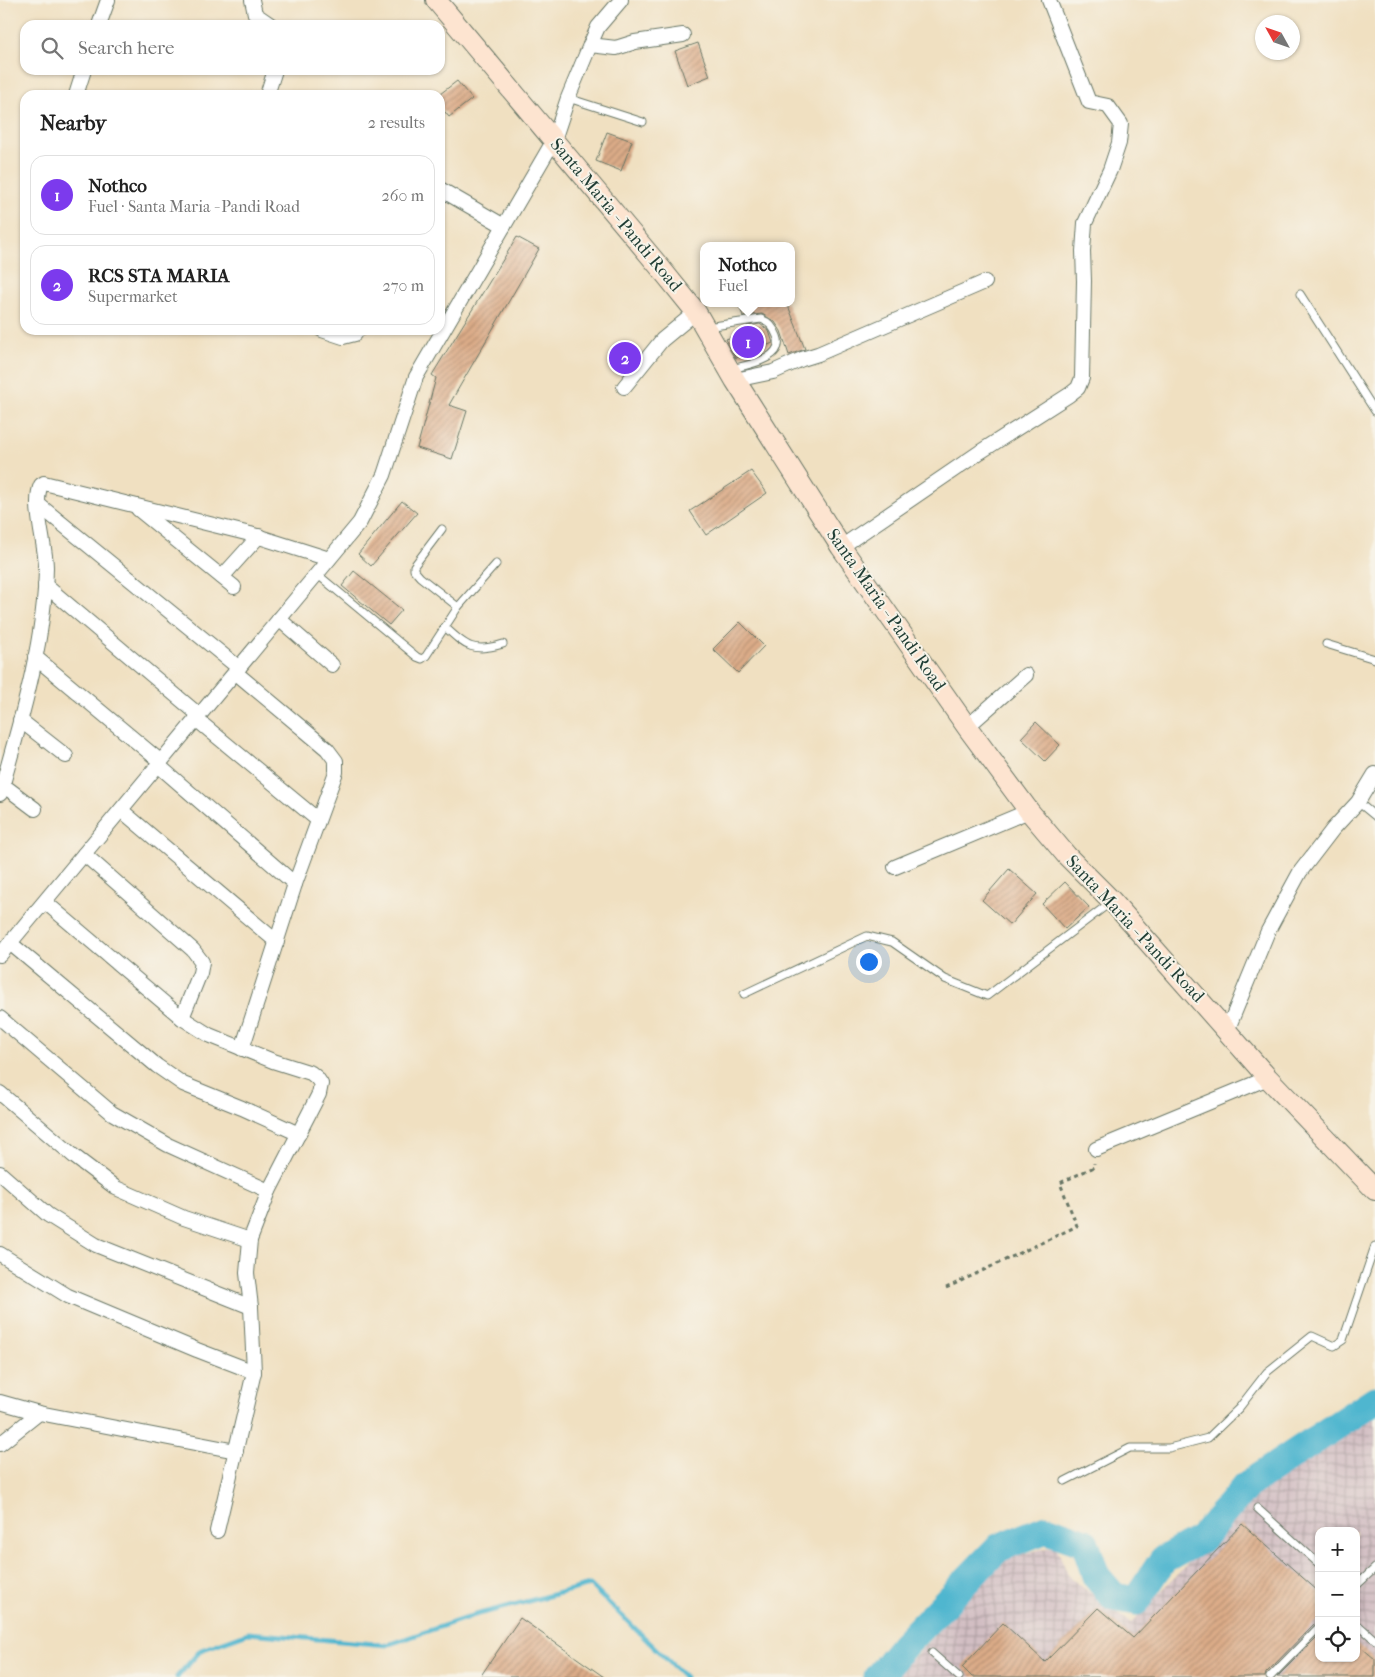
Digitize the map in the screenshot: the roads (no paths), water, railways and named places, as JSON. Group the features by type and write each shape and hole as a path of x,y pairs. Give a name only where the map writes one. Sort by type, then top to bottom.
{"main road":[{"name":"Santa Maria - Pandi Road","path":"436,0 658,265 700,320 841,547 966,727 1029,811 1067,856 1112,902 1268,1078 1375,1190"}],"street":[{"path":"101,20 108,0"},
{"path":"252,0 254,14 263,20"},
{"path":"445,327 554,140 568,98 598,27 621,0"},
{"path":"841,547 980,452 1069,396 1078,388 1082,378 1085,223 1110,170 1119,143 1121,124 1108,106 1089,102 1049,0"},
{"path":"590,45 616,48 635,42 683,35"},
{"path":"78,90 82,75"},
{"path":"269,90 273,75"},
{"path":"445,193 504,226"},
{"path":"732,374 773,372 985,282"},
{"path":"624,387 662,340 700,320"},
{"path":"337,335 343,337 351,335"},
{"path":"0,955 360,522 384,475 416,376 440,335"},
{"path":"35,809 1,789 20,720 41,626 46,566 39,505 40,488 44,483 259,536 329,559"},
{"path":"39,505 237,670 327,749 336,761 336,772 295,884 242,1049"},
{"path":"135,506 234,587"},
{"path":"222,577 259,536"},
{"path":"44,585 318,820"},
{"path":"279,619 332,665"},
{"path":"35,657 295,884"},
{"path":"966,727 1026,674"},
{"path":"20,720 66,756"},
{"path":"1227,1031 1268,931 1300,872 1333,829 1358,802 1375,774"},
{"path":"121,810 277,942"},
{"path":"895,867 1029,811"},
{"path":"84,854 193,950 202,962 200,973 182,1018"},
{"path":"44,902 182,1018 209,1035 242,1049 311,1073 321,1084 319,1094 269,1191 250,1240 247,1273 251,1307 254,1372 217,1531"},
{"path":"10,944 157,1066 183,1084 242,1108 298,1134"},
{"path":"0,1018 112,1113 168,1146 269,1191"},
{"path":"1096,1150 1268,1078"},
{"path":"0,1093 75,1157 116,1188 184,1218 250,1240"},
{"path":"0,1173 48,1215 96,1245 251,1307"},
{"path":"0,1254 68,1296 254,1372"},
{"path":"0,1402 39,1413 236,1451"},
{"path":"0,1444 39,1413"}],"lane":[{"path":"568,98 643,122"},
{"path":"1300,294 1375,411"},
{"path":"700,320 761,319 768,321 774,330 779,342 778,349 771,356 732,374"},
{"path":"442,530 414,566 414,570 458,607"},
{"path":"317,574 418,658 422,659 426,656 458,607 496,564"},
{"path":"445,627 461,643 472,648 488,648 503,644"},
{"path":"1326,644 1375,659"},
{"path":"1358,802 1375,816"},
{"path":"744,994 867,936 892,942 946,979 987,996 1112,902"},
{"path":"1065,1480 1130,1448 1169,1448 1208,1438 1239,1408 1266,1372 1312,1336 1334,1346 1343,1340 1375,1246"},
{"path":"1257,1508 1315,1560"},
{"path":"1360,1582 1375,1568"},
{"path":"1360,1626 1375,1640"},
{"path":"1270,1677 1315,1631"},
{"path":"932,1653 959,1677"}],"waterway":[{"path":"878,1677 904,1645 998,1548 1046,1529 1085,1543 1096,1576 1114,1597 1136,1601 1163,1560 1201,1539 1247,1485 1375,1400"},
{"path":"177,1677 201,1650 248,1633 387,1645 475,1615 590,1585 685,1677"}],"place":[{"name":"Nothco","path":"748,342"},
{"name":"RCS STA MARIA","path":"625,358"}]}
